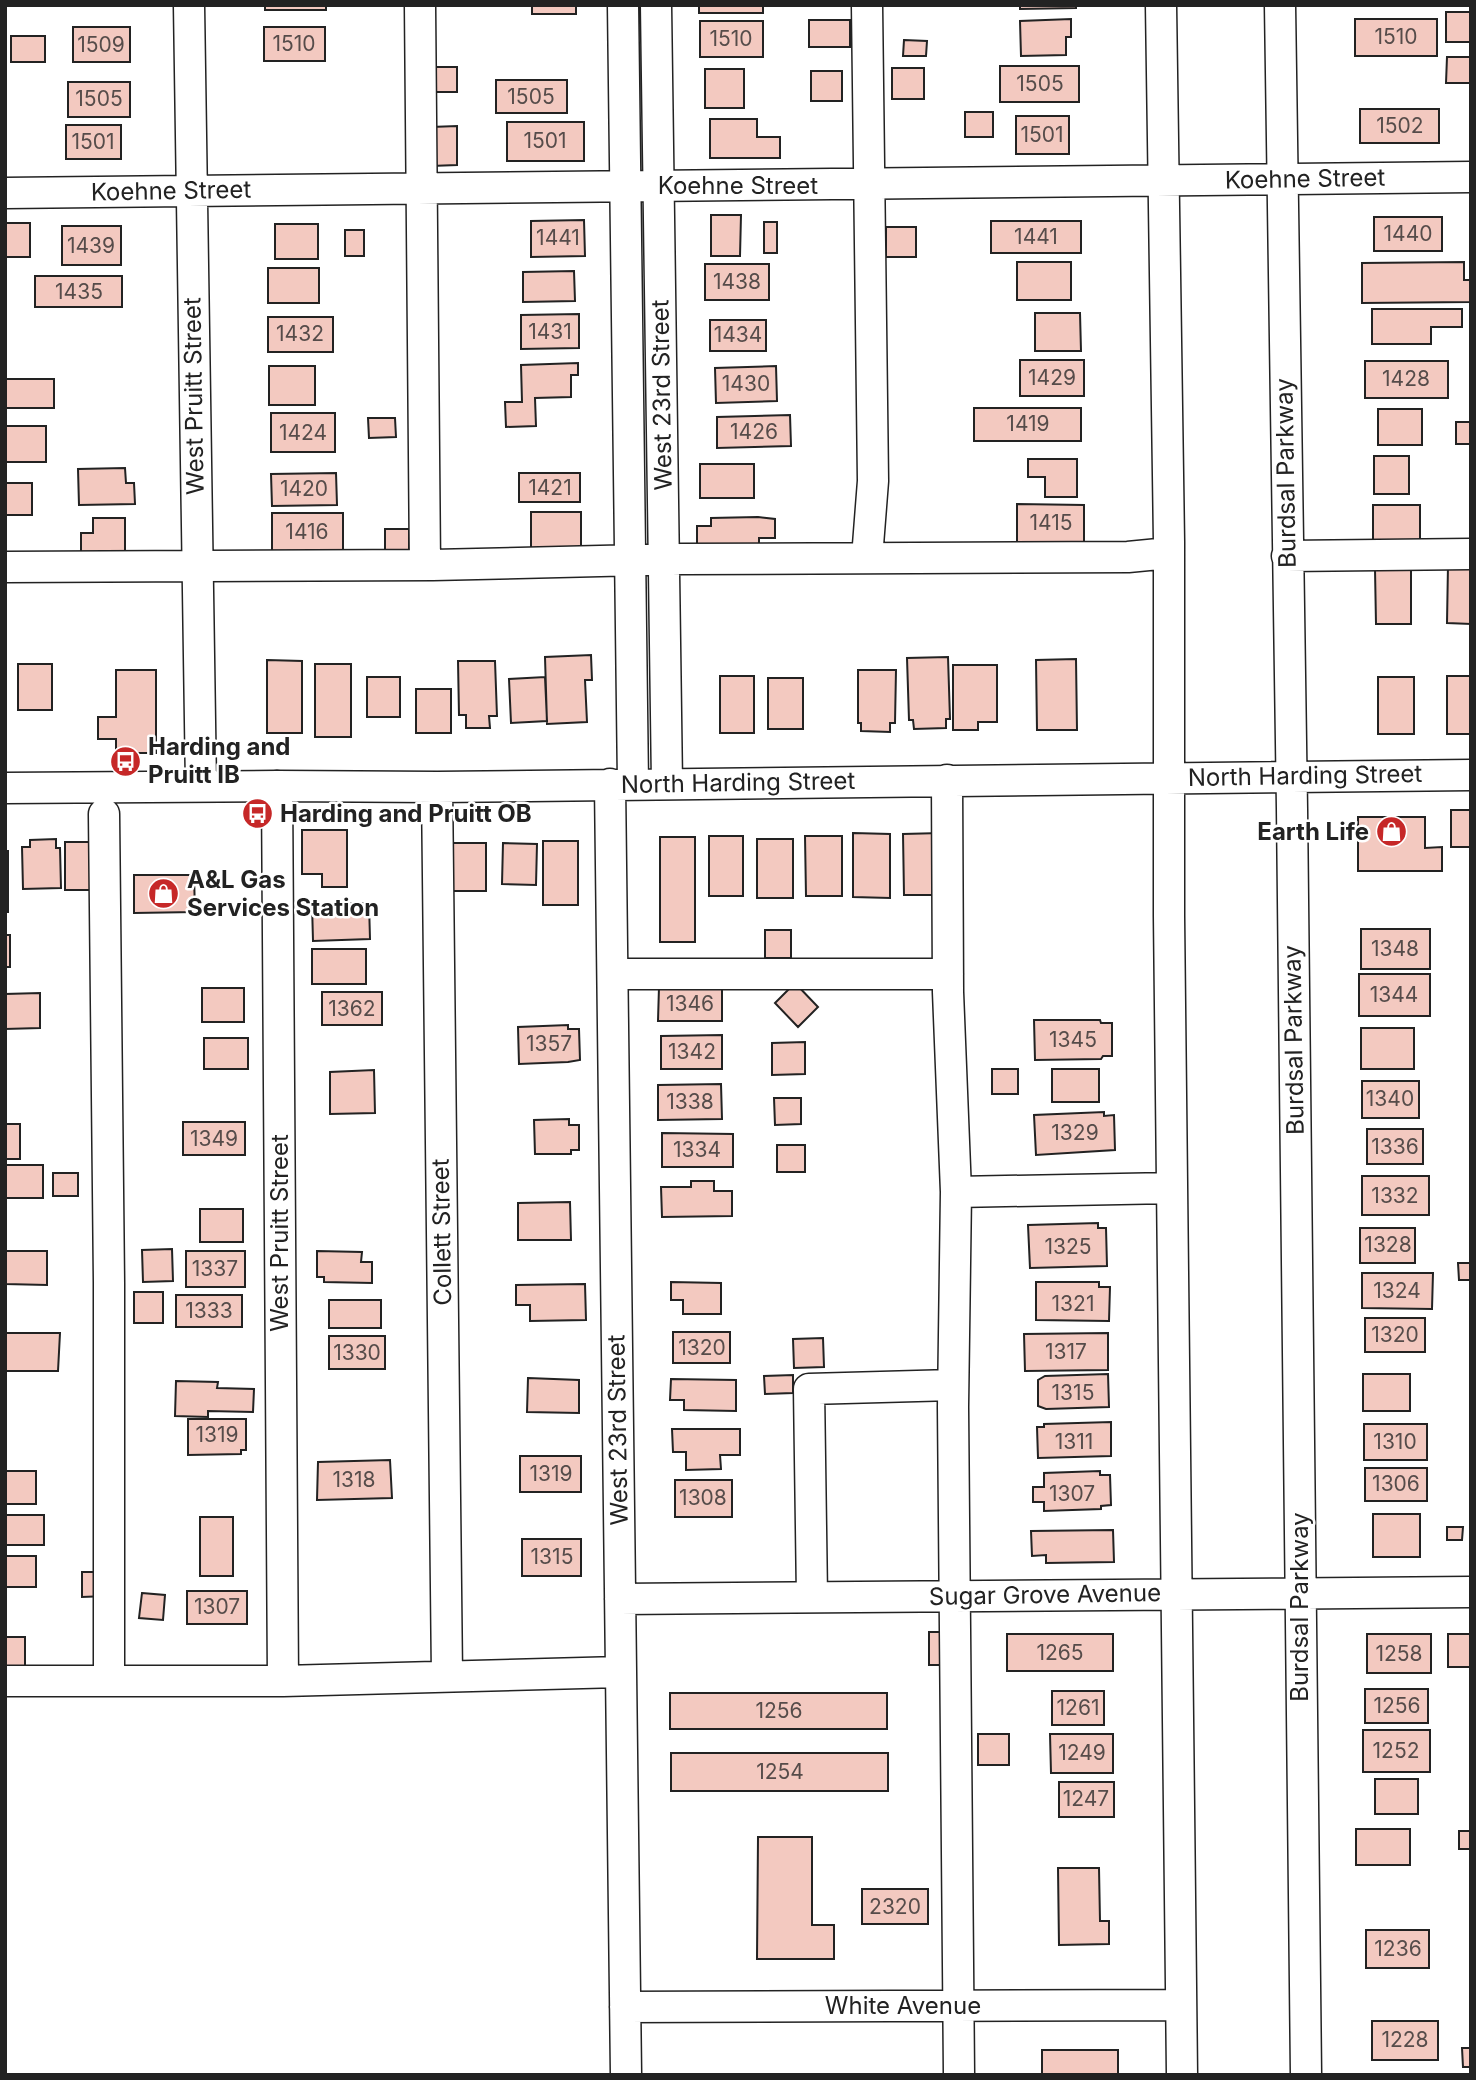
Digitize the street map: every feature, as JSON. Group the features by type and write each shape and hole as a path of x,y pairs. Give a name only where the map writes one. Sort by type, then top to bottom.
{"street":[{"name":"West Pruitt Street","path":"189,5 201,786"},
{"path":"419,5 425,565"},
{"name":"West 23rd Street","path":"623,5 630,560 612,974 626,2075"},
{"name":"West 23rd Street","path":"656,5 667,784"},
{"path":"867,5 873,481 867,558"},
{"path":"1161,5 1169,553 1172,1188 1182,2075"},
{"name":"Burdsal Parkway","path":"1279,5 1306,2075"},
{"name":"Koehne Street","path":"5,193 1471,177"},
{"path":"5,567 425,565 664,559 1128,557 1169,553"},
{"path":"1287,556 1471,554"},
{"name":"North Harding Street","path":"5,788 438,787 1471,775"},
{"path":"947,780 948,974 956,1192 953,1385 959,2075"},
{"name":"West Pruitt Street","path":"277,786 283,1681"},
{"name":"Collett Street","path":"438,787 447,1676"},
{"path":"104,814 109,1283 109,1681"},
{"path":"612,974 948,974"},
{"path":"956,1192 1172,1188"},
{"path":"812,1597 809,1390 953,1385"},
{"name":"Sugar Grove Avenue","path":"620,1599 1471,1592"},
{"path":"5,1681 283,1681 620,1672"},
{"name":"White Avenue","path":"625,2007 1181,2005"}],"building":[{"path":"265,5 326,5 326,10 265,10"},
{"path":"532,5 576,5 576,14 532,14"},
{"path":"699,5 763,5 763,13 699,13"},
{"path":"1020,5 1076,5 1076,8 1020,9"},
{"path":"1446,12 1470,12 1470,42 1446,42"},
{"path":"1071,19 1071,37 1066,37 1066,55 1021,56 1020,21"},
{"path":"1355,19 1437,19 1437,56 1355,56"},
{"path":"809,20 850,20 850,47 809,47"},
{"path":"700,21 763,21 763,57 700,57"},
{"path":"73,27 130,27 130,62 73,62"},
{"path":"264,27 325,27 325,61 264,61"},
{"path":"11,36 45,36 45,62 11,62"},
{"path":"904,40 927,41 926,56 903,56"},
{"path":"1447,57 1471,57 1471,83 1446,83"},
{"path":"1000,66 1079,66 1079,102 1000,102"},
{"path":"432,67 457,67 457,92 432,92"},
{"path":"892,68 924,68 924,99 892,99"},
{"path":"705,69 744,69 744,108 705,108"},
{"path":"811,71 842,71 842,101 811,101"},
{"path":"496,80 567,80 567,113 496,113"},
{"path":"68,82 130,82 130,117 68,117"},
{"path":"1360,109 1439,109 1439,143 1360,143"},
{"path":"965,112 993,112 993,137 965,137"},
{"path":"1016,116 1069,116 1069,154 1016,154"},
{"path":"710,119 757,119 757,137 780,137 780,158 710,158"},
{"path":"507,122 584,122 584,161 507,161"},
{"path":"66,125 121,125 121,159 66,159"},
{"path":"457,126 457,165 431,166 431,127"},
{"path":"711,215 741,215 740,256 711,256"},
{"path":"1374,217 1442,217 1442,251 1374,251"},
{"path":"584,220 585,256 531,257 531,221"},
{"path":"991,221 1081,221 1081,253 991,253"},
{"path":"764,222 777,222 777,253 764,253"},
{"path":"5,223 30,223 30,257 5,257"},
{"path":"275,224 318,224 318,259 275,259"},
{"path":"62,226 121,226 121,265 62,265"},
{"path":"886,227 916,227 916,257 886,257"},
{"path":"345,230 364,230 364,256 345,256"},
{"path":"1017,262 1071,262 1071,300 1017,300"},
{"path":"1464,262 1464,280 1471,280 1471,302 1362,303 1362,263"},
{"path":"705,264 769,264 769,300 705,300"},
{"path":"268,268 319,268 319,303 268,303"},
{"path":"574,271 575,301 523,302 523,272"},
{"path":"35,276 122,276 122,307 35,307"},
{"path":"1372,309 1462,309 1462,327 1431,327 1431,344 1372,344"},
{"path":"1035,313 1080,313 1081,351 1035,351"},
{"path":"579,314 579,348 521,349 521,315"},
{"path":"268,317 333,317 333,352 268,352"},
{"path":"710,320 766,320 766,351 710,351"},
{"path":"1020,360 1084,360 1084,396 1020,396"},
{"path":"1365,361 1448,361 1448,398 1365,398"},
{"path":"578,363 578,375 571,375 571,397 535,398 536,426 506,427 505,402 522,402 521,365"},
{"path":"269,366 315,366 315,405 269,405"},
{"path":"776,366 777,401 716,403 715,368"},
{"path":"5,379 54,379 54,408 5,408"},
{"path":"974,408 1081,408 1081,441 974,441"},
{"path":"1378,409 1422,409 1422,445 1378,445"},
{"path":"271,413 335,413 335,452 271,452"},
{"path":"790,415 791,446 717,448 717,417"},
{"path":"368,418 395,418 396,437 369,438"},
{"path":"1456,422 1471,422 1471,444 1456,444"},
{"path":"5,426 46,426 46,462 5,462"},
{"path":"1374,456 1409,456 1409,494 1374,494"},
{"path":"1028,459 1077,459 1077,497 1045,497 1045,477 1028,477"},
{"path":"700,464 754,464 754,498 700,498"},
{"path":"125,468 126,483 134,483 135,504 79,505 78,469"},
{"path":"336,473 337,505 272,506 271,474"},
{"path":"519,473 580,473 580,502 519,502"},
{"path":"5,483 32,483 32,515 5,515"},
{"path":"1017,504 1084,505 1084,542 1017,542"},
{"path":"1373,505 1420,505 1420,541 1373,541"},
{"path":"531,512 581,512 581,552 531,552"},
{"path":"272,513 343,513 343,551 272,551"},
{"path":"93,518 125,518 125,554 81,554 81,533 93,533"},
{"path":"711,518 775,519 775,538 759,538 759,554 697,547 697,526 711,526"},
{"path":"385,529 409,529 409,555 385,555"},
{"path":"1448,565 1471,565 1471,624 1447,623"},
{"path":"1411,568 1411,624 1376,624 1375,569"},
{"path":"591,655 592,680 585,680 587,722 547,724 545,657"},
{"path":"948,657 950,719 946,719 946,728 914,729 913,720 909,720 907,658"},
{"path":"1076,659 1077,730 1037,730 1036,660"},
{"path":"267,660 302,661 302,733 267,733"},
{"path":"458,661 495,661 497,716 489,716 490,728 466,728 466,715 459,715"},
{"path":"18,664 52,664 52,710 18,710"},
{"path":"315,664 351,664 351,737 315,737"},
{"path":"953,665 997,665 997,722 978,722 978,730 953,730"},
{"path":"116,670 156,670 156,753 116,753 116,739 98,739 98,717 116,717"},
{"path":"858,670 896,670 895,723 890,723 890,732 861,731 861,723 858,723"},
{"path":"720,676 754,676 754,733 720,733"},
{"path":"1447,676 1471,676 1471,734 1447,734"},
{"path":"367,677 400,677 400,717 367,717"},
{"path":"545,677 547,721 511,723 509,679"},
{"path":"1378,677 1414,677 1414,734 1378,734"},
{"path":"768,678 803,678 803,729 768,729"},
{"path":"416,689 451,689 451,733 416,733"},
{"path":"1451,810 1471,810 1471,847 1451,847"},
{"name":"Earth Life","path":"1358,817 1425,817 1425,848 1442,847 1442,871 1358,871"},
{"path":"302,830 347,830 347,887 322,887 322,874 302,874"},
{"path":"853,833 890,834 890,898 853,897"},
{"path":"941,833 941,895 904,895 903,834"},
{"path":"709,836 743,836 743,896 709,896"},
{"path":"805,836 842,836 842,896 806,896"},
{"path":"660,837 695,837 695,942 660,942"},
{"path":"56,839 56,848 60,848 61,888 23,889 22,847 30,847 30,840"},
{"path":"757,839 793,839 793,898 757,898"},
{"path":"543,841 578,841 578,905 543,905"},
{"path":"65,842 101,842 101,890 65,890"},
{"path":"450,843 486,843 486,891 450,891"},
{"path":"503,843 537,844 536,885 502,884"},
{"path":"5,851 8,851 8,912 5,912"},
{"name":"A&L Gas Services Station","path":"134,875 194,875 195,912 134,913"},
{"path":"369,903 370,939 313,941 312,904"},
{"path":"1361,929 1430,929 1430,969 1361,969"},
{"path":"765,930 791,930 791,958 765,958"},
{"path":"5,935 10,935 10,967 5,967"},
{"path":"312,949 366,949 366,984 312,984"},
{"path":"1359,974 1430,974 1430,1016 1359,1016"},
{"path":"795,983 818,1007 798,1027 775,1003"},
{"path":"659,987 722,987 722,1021 658,1021"},
{"path":"202,988 244,988 244,1022 202,1022"},
{"path":"322,992 382,992 382,1025 322,1025"},
{"path":"40,993 40,1028 5,1029 5,994"},
{"path":"1034,1020 1100,1020 1101,1023 1112,1023 1112,1056 1103,1056 1101,1059 1035,1060"},
{"path":"568,1025 568,1029 579,1029 580,1060 519,1064 518,1027"},
{"path":"1361,1028 1414,1028 1414,1069 1361,1069"},
{"path":"722,1035 722,1069 661,1069 661,1036"},
{"path":"204,1038 248,1038 248,1069 204,1069"},
{"path":"805,1042 805,1074 772,1075 772,1043"},
{"path":"992,1069 1018,1069 1018,1094 992,1094"},
{"path":"1052,1069 1099,1069 1099,1102 1052,1102"},
{"path":"374,1070 375,1113 330,1114 330,1072"},
{"path":"1362,1081 1419,1081 1419,1118 1362,1118"},
{"path":"721,1084 722,1119 658,1120 658,1085"},
{"path":"774,1098 801,1098 801,1124 775,1125"},
{"path":"1104,1112 1104,1116 1114,1115 1115,1150 1036,1155 1034,1115"},
{"path":"569,1119 569,1125 579,1125 579,1150 571,1150 571,1154 535,1154 534,1120"},
{"path":"183,1122 245,1122 245,1155 183,1155"},
{"path":"5,1124 20,1124 20,1159 5,1159"},
{"path":"1367,1129 1423,1129 1423,1164 1367,1164"},
{"path":"662,1133 733,1134 733,1167 662,1167"},
{"path":"777,1145 805,1145 805,1172 777,1172"},
{"path":"5,1165 43,1165 43,1198 5,1198"},
{"path":"53,1173 78,1173 78,1196 53,1196"},
{"path":"1362,1176 1429,1176 1429,1215 1362,1215"},
{"path":"691,1181 714,1181 714,1191 732,1191 732,1216 662,1217 661,1187 691,1187"},
{"path":"570,1202 571,1240 518,1240 518,1203"},
{"path":"200,1209 243,1209 243,1242 200,1242"},
{"path":"1098,1223 1098,1228 1106,1228 1107,1266 1030,1268 1028,1225"},
{"path":"1360,1228 1415,1228 1415,1263 1360,1263"},
{"path":"172,1249 173,1281 143,1282 142,1250"},
{"path":"5,1251 47,1251 47,1285 5,1284"},
{"path":"186,1251 245,1251 245,1287 186,1287"},
{"path":"317,1251 362,1252 361,1262 372,1262 372,1283 324,1282 324,1277 317,1277"},
{"path":"1458,1263 1471,1263 1471,1280 1459,1280"},
{"path":"1362,1273 1433,1273 1432,1309 1362,1308"},
{"path":"671,1282 721,1283 721,1314 683,1314 683,1300 671,1300"},
{"path":"1036,1282 1099,1282 1099,1287 1110,1287 1109,1321 1036,1320"},
{"path":"585,1284 586,1320 530,1321 530,1305 516,1305 516,1285"},
{"path":"134,1292 163,1292 163,1323 134,1323"},
{"path":"176,1295 242,1295 242,1327 176,1327"},
{"path":"329,1300 381,1300 381,1328 329,1328"},
{"path":"1365,1318 1425,1318 1425,1352 1365,1352"},
{"path":"673,1332 730,1332 730,1363 673,1363"},
{"path":"5,1333 60,1333 58,1371 5,1371"},
{"path":"1108,1333 1108,1370 1025,1371 1024,1334"},
{"path":"329,1336 385,1336 385,1369 329,1369"},
{"path":"823,1338 824,1367 794,1368 793,1339"},
{"path":"1108,1374 1109,1407 1046,1409 1038,1406 1038,1380 1045,1376"},
{"path":"1363,1374 1410,1374 1410,1411 1363,1411"},
{"path":"793,1375 793,1393 765,1394 764,1376"},
{"path":"528,1378 579,1380 579,1413 527,1412"},
{"path":"671,1379 736,1380 736,1411 684,1410 684,1400 670,1400"},
{"path":"176,1381 218,1382 217,1388 254,1389 253,1412 208,1411 208,1417 175,1416"},
{"path":"188,1419 246,1419 246,1450 241,1450 241,1454 188,1455"},
{"path":"1111,1422 1111,1456 1038,1458 1037,1427 1044,1427 1044,1424"},
{"path":"1364,1424 1427,1424 1427,1460 1364,1460"},
{"path":"672,1429 740,1429 740,1455 720,1455 721,1469 686,1470 686,1452 673,1452"},
{"path":"520,1456 581,1456 581,1492 520,1492"},
{"path":"390,1460 392,1498 317,1500 318,1462"},
{"path":"1365,1468 1427,1468 1427,1501 1365,1501"},
{"path":"5,1471 36,1471 36,1504 5,1504"},
{"path":"1100,1471 1100,1475 1110,1475 1111,1505 1101,1506 1101,1509 1044,1511 1044,1502 1033,1502 1033,1487 1044,1487 1044,1473"},
{"path":"675,1480 732,1480 732,1517 675,1517"},
{"path":"1373,1514 1420,1514 1420,1557 1373,1557"},
{"path":"5,1515 44,1515 44,1545 5,1545"},
{"path":"200,1517 233,1517 233,1576 200,1576"},
{"path":"1447,1527 1463,1527 1462,1540 1447,1540"},
{"path":"1113,1530 1114,1562 1046,1563 1046,1555 1032,1556 1031,1531"},
{"path":"522,1539 581,1539 581,1576 522,1576"},
{"path":"5,1556 36,1556 36,1587 5,1587"},
{"path":"82,1572 107,1572 107,1596 82,1597"},
{"path":"187,1591 247,1591 247,1624 187,1624"},
{"path":"142,1593 165,1595 163,1620 139,1618"},
{"path":"929,1632 941,1632 941,1665 929,1665"},
{"path":"1007,1634 1113,1634 1113,1671 1007,1671"},
{"path":"1367,1634 1431,1634 1431,1673 1367,1673"},
{"path":"1448,1634 1471,1634 1471,1667 1448,1667"},
{"path":"5,1637 25,1637 25,1675 5,1675"},
{"path":"1365,1689 1428,1689 1428,1723 1365,1723"},
{"path":"1052,1691 1104,1691 1104,1725 1052,1725"},
{"path":"670,1693 887,1693 887,1729 670,1729"},
{"path":"1363,1730 1430,1730 1430,1772 1363,1772"},
{"path":"978,1734 1009,1734 1009,1765 978,1765"},
{"path":"1050,1734 1113,1734 1113,1773 1051,1773"},
{"path":"671,1753 888,1753 888,1791 671,1791"},
{"path":"1375,1779 1418,1779 1418,1814 1375,1814"},
{"path":"1059,1782 1114,1782 1114,1817 1059,1817"},
{"path":"1356,1829 1410,1829 1410,1865 1356,1865"},
{"path":"1459,1831 1471,1831 1471,1849 1459,1849"},
{"path":"758,1837 812,1837 812,1925 834,1925 834,1959 757,1959"},
{"path":"1058,1868 1099,1868 1100,1921 1109,1921 1109,1944 1059,1945"},
{"path":"862,1889 928,1889 928,1924 862,1924"},
{"path":"1366,1930 1429,1930 1429,1968 1366,1968"},
{"path":"1372,2021 1438,2021 1438,2060 1372,2060"},
{"path":"1462,2048 1471,2048 1471,2067 1463,2067"},
{"path":"1042,2050 1118,2050 1118,2075 1042,2075"}],"place":[{"name":"Harding and Pruitt IB","path":"125,761"},
{"name":"Harding and Pruitt OB","path":"257,814"},
{"name":"Earth Life","path":"1392,832"},
{"name":"A&L Gas Services Station","path":"164,894"}]}
